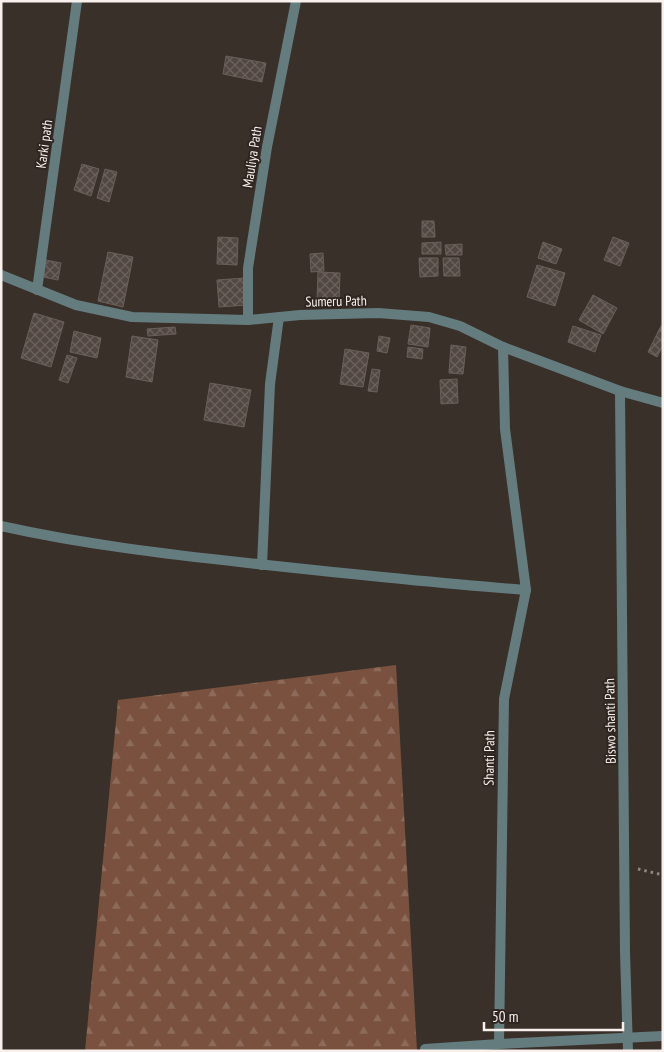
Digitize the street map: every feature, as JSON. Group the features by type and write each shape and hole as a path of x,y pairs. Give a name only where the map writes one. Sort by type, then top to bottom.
{"street":[{"name":"Karki path","path":"37,290 78,1"},
{"name":"Mauliya Path","path":"248,320 248,268 266,147 296,1"},
{"name":"Sumeru Path","path":"1,274 76,305 132,317 248,320 378,313 429,318 460,326 503,347 620,391 663,403"},
{"path":"262,565 270,384 279,317"},
{"name":"Shanti Path","path":"499,1044 504,699 526,590 505,430 503,347"},
{"name":"Biswo shanti Path","path":"620,391 628,1051"},
{"path":"1,526 33,533 173,554 262,565 382,578 526,590"},
{"path":"425,1049 627,1036 663,1036"}],"path":[{"path":"626,866 663,875"}],"green space":[{"path":"396,665 417,1051 85,1051 118,700"}],"building":[{"path":"226,56 266,63 262,82 223,74"},
{"path":"82,164 99,169 91,196 74,190"},
{"path":"105,169 117,172 109,202 97,198"},
{"path":"422,221 434,221 435,237 422,237"},
{"path":"218,237 238,238 237,265 217,264"},
{"path":"613,237 629,243 620,266 604,260"},
{"path":"441,242 441,254 422,254 422,243"},
{"path":"543,242 562,249 556,264 538,258"},
{"path":"462,244 462,255 446,255 445,245"},
{"path":"108,252 133,257 123,307 98,301"},
{"path":"323,253 324,271 311,272 310,254"},
{"path":"419,258 438,258 438,276 420,277"},
{"path":"443,258 459,258 460,276 444,276"},
{"path":"46,260 61,263 58,280 43,277"},
{"path":"537,265 565,273 555,306 527,297"},
{"path":"318,272 340,273 339,302 317,301"},
{"path":"245,278 247,305 219,307 217,280"},
{"path":"593,295 617,308 603,334 579,320"},
{"path":"34,313 64,322 51,367 21,358"},
{"path":"411,325 430,328 428,347 408,344"},
{"path":"573,326 601,335 595,352 568,342"},
{"path":"661,326 663,327 663,345 657,357 648,352"},
{"path":"175,327 176,334 148,336 147,329"},
{"path":"74,331 101,338 97,358 70,352"},
{"path":"132,336 158,340 152,382 126,377"},
{"path":"379,336 390,338 387,353 377,351"},
{"path":"451,345 466,347 463,374 449,373"},
{"path":"408,347 423,349 422,359 407,357"},
{"path":"345,349 369,353 363,387 340,384"},
{"path":"67,355 77,358 68,383 59,380"},
{"path":"372,369 380,370 377,392 368,391"},
{"path":"457,379 458,403 441,404 440,380"},
{"path":"210,383 251,390 244,427 204,420"}]}
